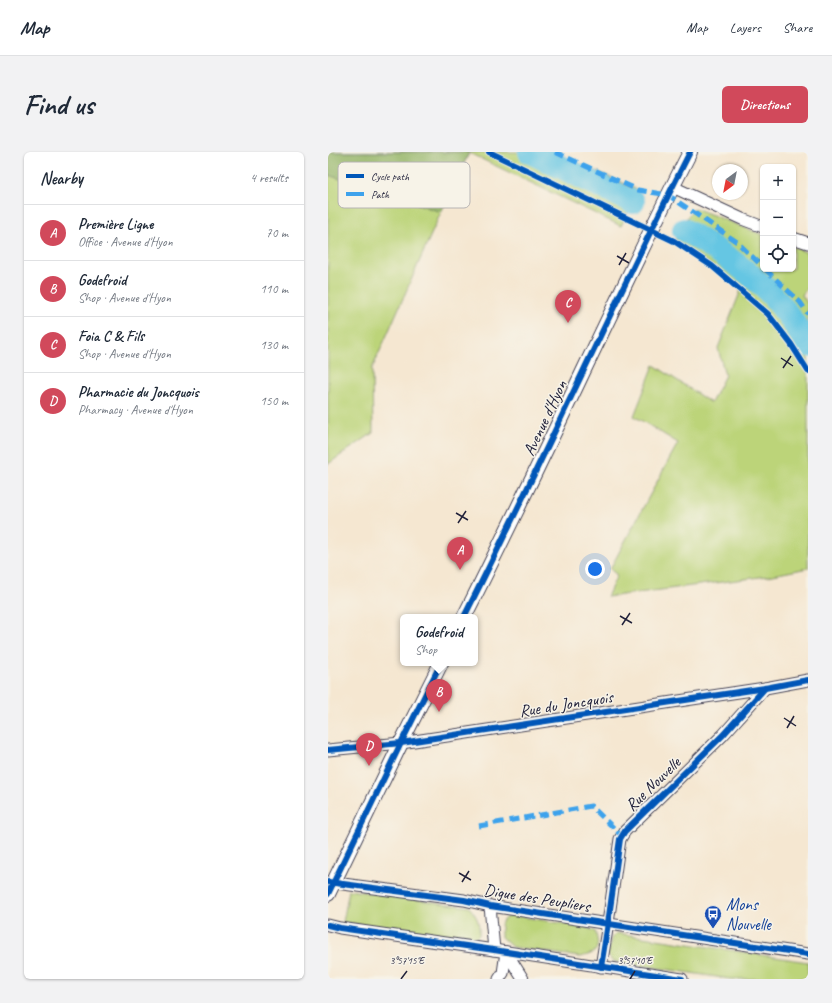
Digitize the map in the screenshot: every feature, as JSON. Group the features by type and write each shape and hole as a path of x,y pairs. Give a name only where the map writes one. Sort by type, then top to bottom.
{"street":[{"name":"Avenue d'Hyon","path":"465,614 690,152"},
{"path":"673,187 760,226"},
{"path":"796,239 808,243"},
{"path":"330,886 439,666"},
{"name":"Rue du Joncquois","path":"328,750 401,742 765,688 808,680"},
{"name":"Rue Nouvelle","path":"601,967 620,839 625,831 723,736 765,688"},
{"name":"Digue des Peupliers","path":"330,886 464,900 490,906 808,954"},
{"path":"490,906 494,950"},
{"path":"328,925 682,979"},
{"path":"499,979 503,973 506,952"},
{"path":"506,952 524,979"}],"green space":[{"path":"328,152 555,152 638,190 621,226 469,153 465,162 338,162 338,208 443,208 372,369 373,433 328,464"},
{"path":"328,152 469,153 465,162 338,162 338,178 328,175"},
{"path":"429,208 443,208 441,212"},
{"path":"695,208 760,234 760,272 796,272 796,248 808,253 808,287 802,295 808,304 808,568 768,576 607,597 617,575 610,569 678,443 634,416 654,365 711,403 725,375 718,348 741,290 712,266 674,241"},
{"path":"349,890 469,907 477,920 479,935 471,942 343,922"},
{"path":"511,915 584,927 595,931 598,942 596,950 590,954 579,957 512,947 501,937 502,923 504,919"},
{"path":"616,933 808,962 808,979 730,979 612,961 608,955 611,939"}],"waterway":[{"path":"530,152 633,202"},
{"path":"684,230 726,257 765,288 783,308 808,345"}],"marked path":[{"path":"555,152 638,190 668,195 737,242 760,264"},
{"path":"768,272 800,302 808,314"},
{"path":"479,826 591,806 622,836"}],"cycle path":[{"path":"489,152 674,241 712,266 768,314 791,344 808,371"},
{"path":"465,614 690,152"},
{"path":"328,894 440,666"},
{"path":"328,750 401,743 765,688 808,680"},
{"path":"601,967 620,839 625,831 723,735 765,688"},
{"path":"328,882 464,900 490,906 808,954"},
{"path":"328,925 682,979"}],"place":[{"name":"Foia C & Fils","path":"568,323"},
{"name":"Première Ligne","path":"460,570"},
{"name":"Godefroid","path":"439,712"},
{"name":"Pharmacie du Joncquois","path":"369,766"},
{"name":"Mons Nouvelle","path":"713,929"}]}
